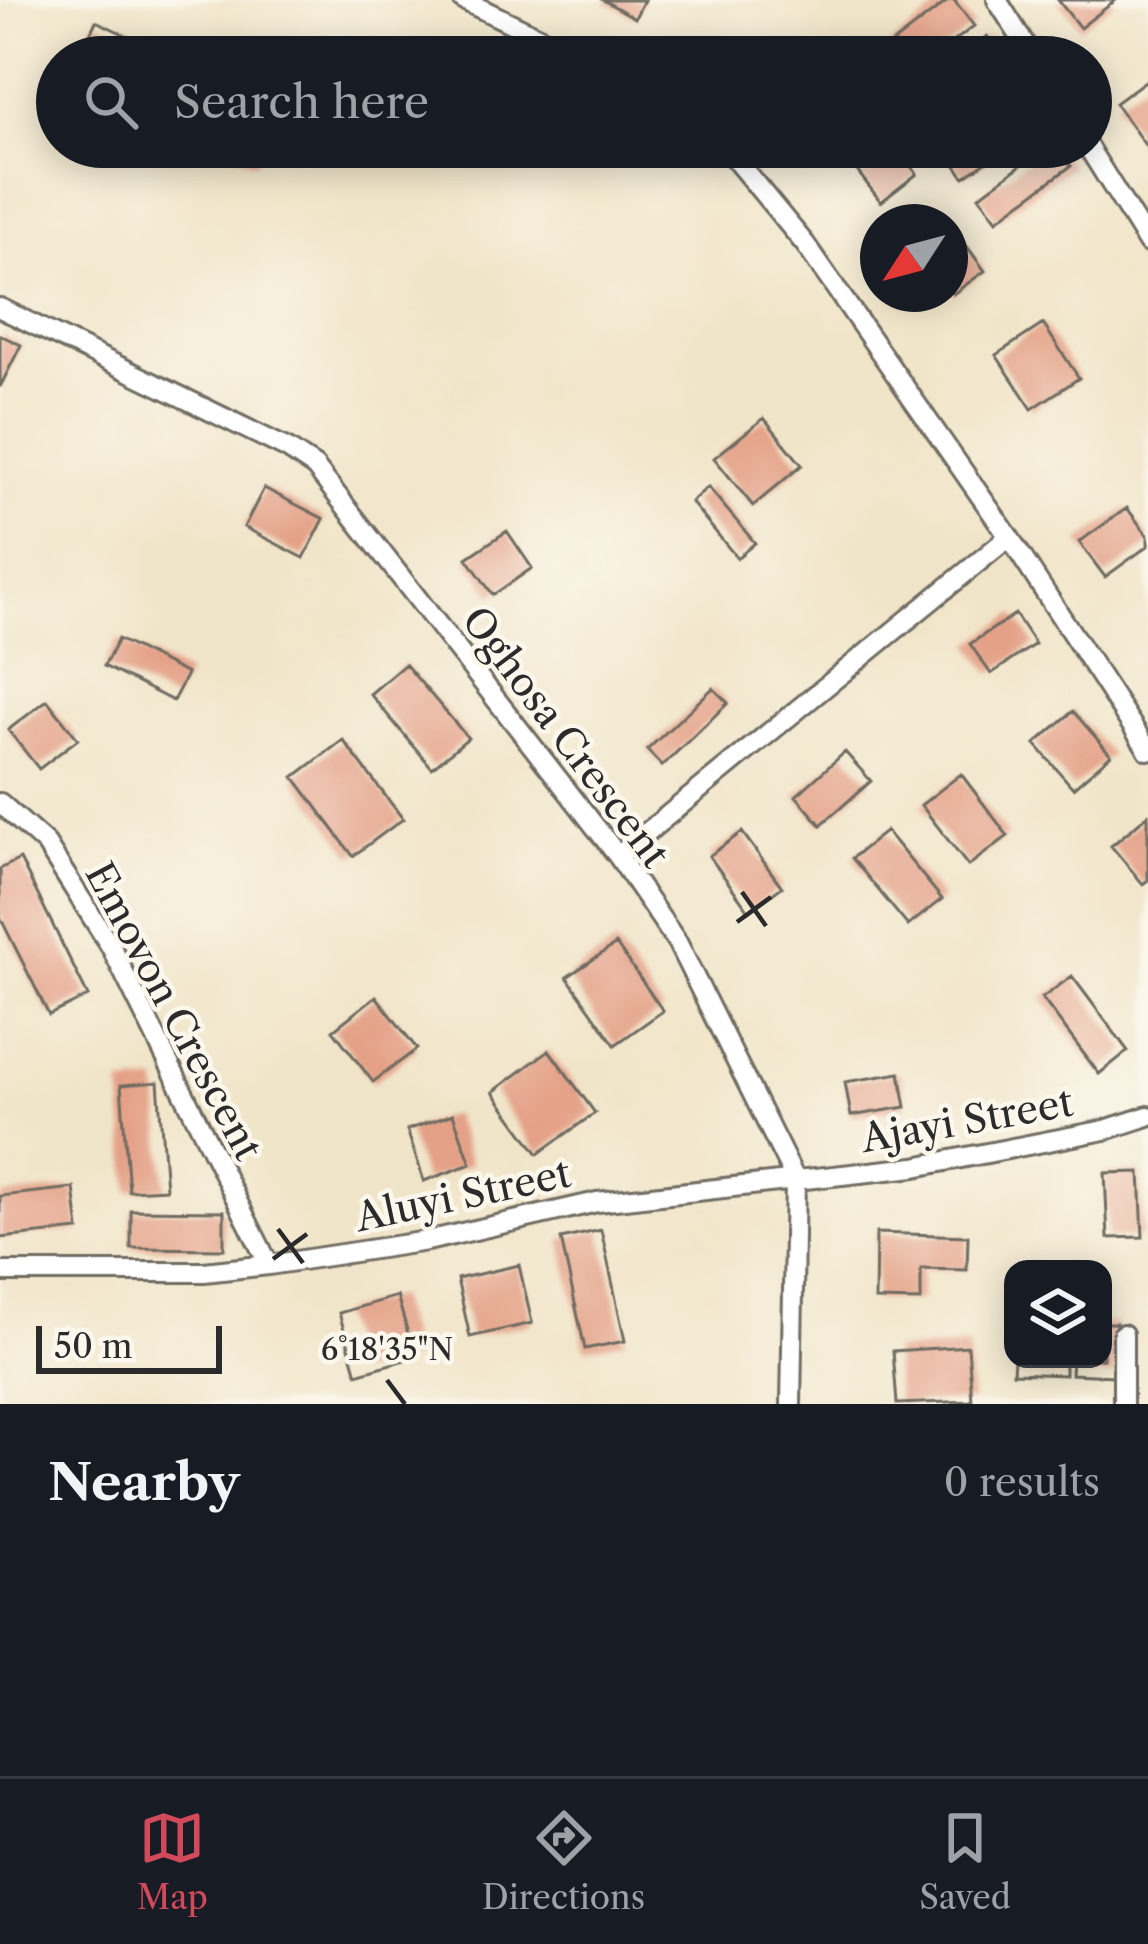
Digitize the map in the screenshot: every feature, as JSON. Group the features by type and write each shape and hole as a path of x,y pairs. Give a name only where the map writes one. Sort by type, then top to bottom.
{"street":[{"path":"463,0 538,36"},
{"path":"997,0 1020,36"},
{"path":"742,168 805,244 1009,537 1148,750"},
{"path":"1101,168 1148,243"},
{"name":"Oghosa Crescent","path":"0,308 288,449 315,467 618,856 677,942 795,1179 790,1404"},
{"path":"618,856 1009,537"},
{"name":"Emovon Crescent","path":"0,803 46,844 111,947 269,1265"},
{"name":"Ajayi Street","path":"795,1179 915,1167 1106,1130 1148,1116"},
{"name":"Aluyi Street","path":"0,1272 204,1272 269,1265 427,1241 597,1202 795,1179"},
{"path":"1123,1334 1123,1404"}],"building":[{"path":"603,0 644,0 635,18"},
{"path":"949,0 954,0 974,26 961,36 902,36"},
{"path":"1058,0 1116,0 1080,28"},
{"path":"96,21 128,36 89,36"},
{"path":"1148,79 1148,149 1115,103"},
{"path":"855,168 912,168 917,174 881,202"},
{"path":"1017,168 1068,168 997,220 979,196"},
{"path":"968,248 985,271 968,283"},
{"path":"1043,324 1079,378 1032,409 996,355"},
{"path":"0,335 21,345 0,387"},
{"path":"764,418 802,465 753,506 714,458"},
{"path":"708,487 755,543 737,558 691,502"},
{"path":"264,488 324,519 304,558 244,527"},
{"path":"1127,508 1148,536 1148,546 1105,577 1079,542"},
{"path":"507,531 532,568 493,595 467,558"},
{"path":"1015,614 1035,644 991,674 970,644"},
{"path":"118,639 187,674 173,701 104,666"},
{"path":"405,664 468,738 432,768 370,694"},
{"path":"713,688 728,703 662,766 647,750"},
{"path":"47,700 78,739 39,769 8,730"},
{"path":"1073,711 1111,755 1073,788 1035,744"},
{"path":"343,740 403,819 353,856 294,777"},
{"path":"845,752 871,781 821,825 796,796"},
{"path":"961,774 1008,836 968,866 921,805"},
{"path":"1148,815 1148,880 1143,884 1111,846"},
{"path":"886,831 942,899 908,926 852,858"},
{"path":"742,832 782,887 749,911 709,856"},
{"path":"20,859 88,996 49,1015 0,917 0,869"},
{"path":"616,944 663,1011 615,1045 567,977"},
{"path":"1072,976 1128,1051 1099,1074 1042,998"},
{"path":"376,996 417,1049 373,1082 333,1030"},
{"path":"549,1050 595,1113 538,1154 493,1092"},
{"path":"900,1073 906,1107 851,1116 845,1082"},
{"path":"158,1082 166,1189 129,1191 121,1085"},
{"path":"453,1114 471,1164 424,1181 407,1130"},
{"path":"1140,1172 1143,1237 1108,1238 1105,1173"},
{"path":"74,1188 79,1230 0,1238 0,1196"},
{"path":"131,1210 224,1211 224,1249 131,1248"},
{"path":"601,1230 625,1341 585,1349 561,1239"},
{"path":"876,1233 968,1236 967,1270 921,1269 921,1301 875,1300"},
{"path":"519,1265 532,1323 470,1337 457,1279"},
{"path":"397,1296 415,1357 357,1374 339,1313"},
{"path":"1112,1323 1116,1323 1114,1376 1071,1374 1071,1368 1112,1368"},
{"path":"968,1346 972,1401 897,1404 893,1351"},
{"path":"1013,1368 1065,1368 1065,1375 1013,1373"}]}
